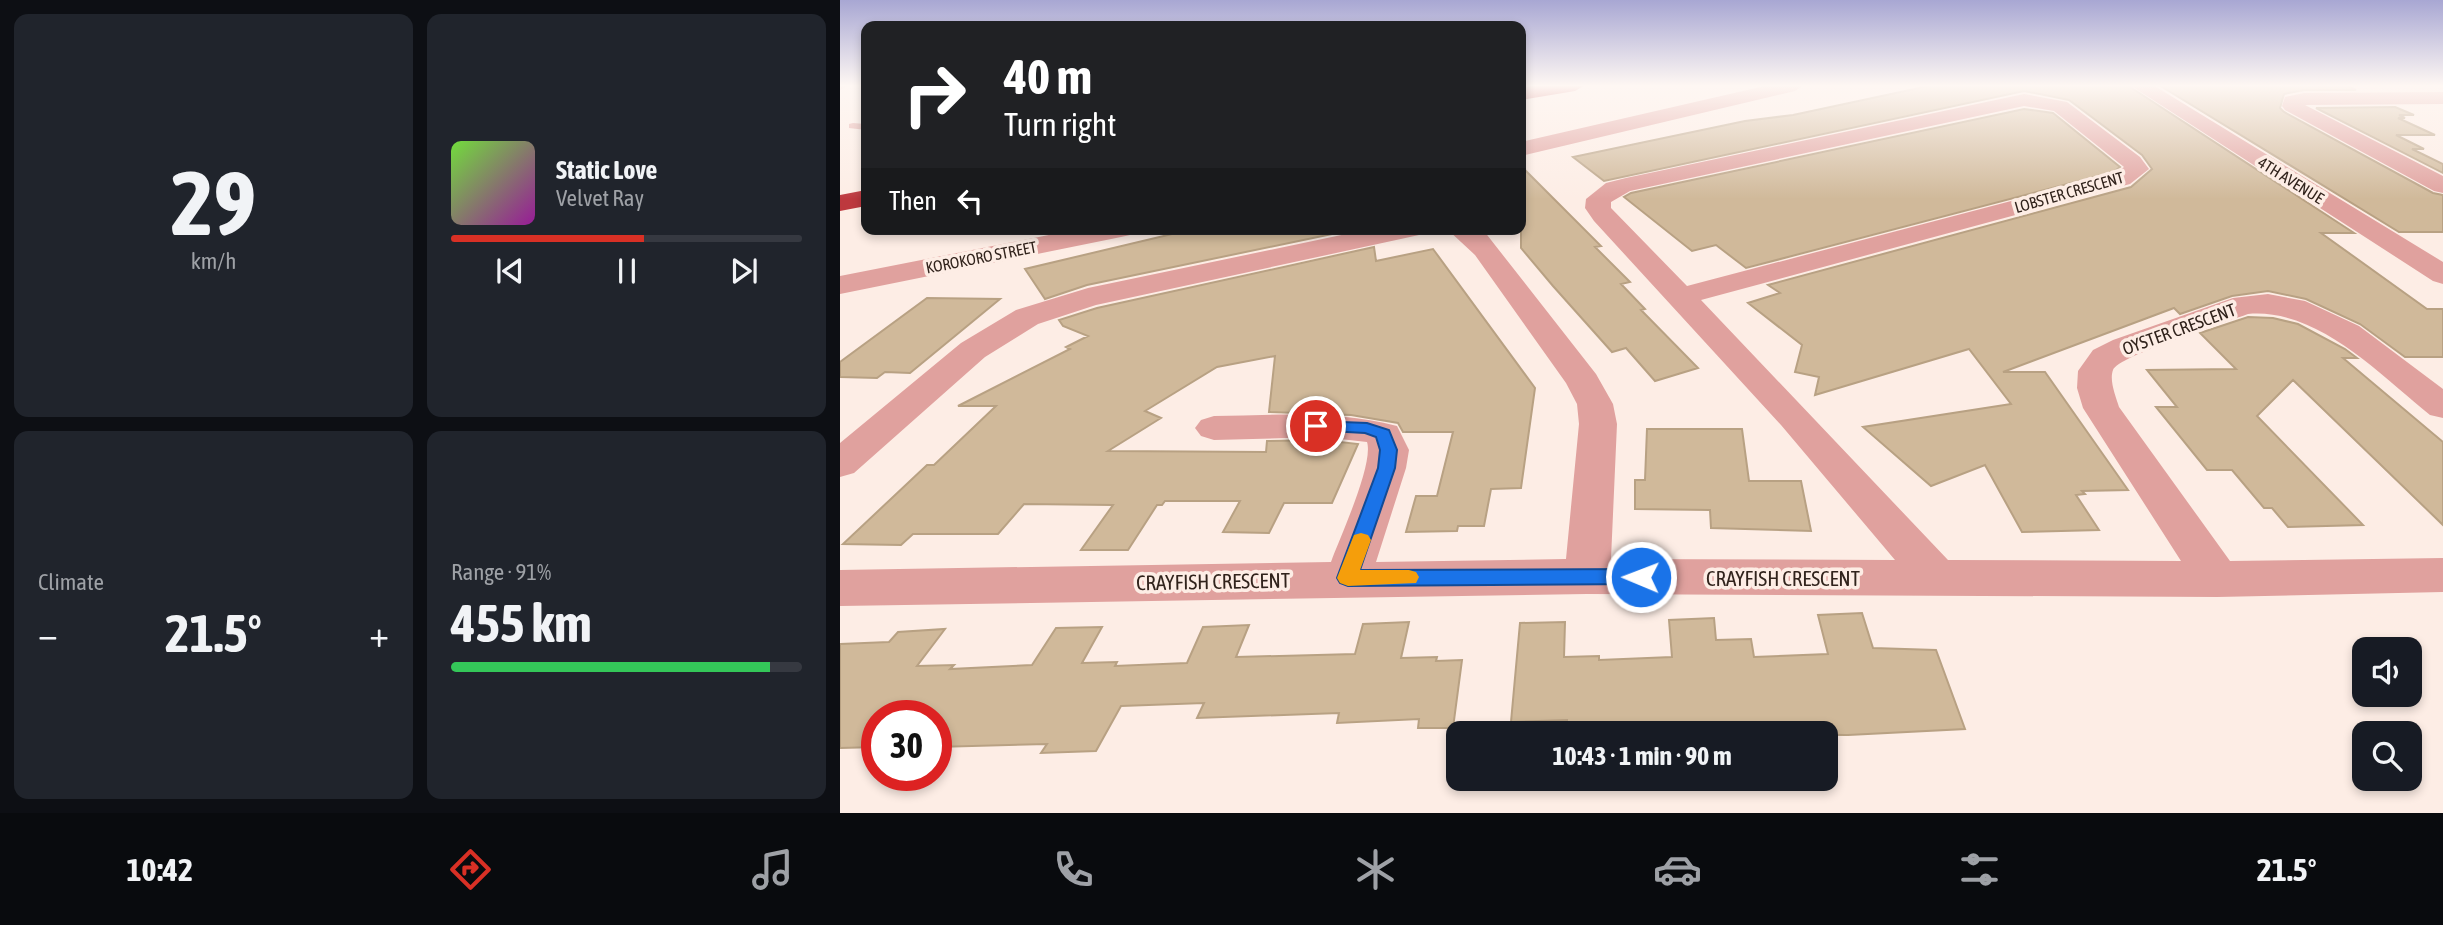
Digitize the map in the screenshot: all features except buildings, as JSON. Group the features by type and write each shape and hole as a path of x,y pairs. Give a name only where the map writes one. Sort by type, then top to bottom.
{"highway":[{"path":"840,202 861,199"}],"street":[{"path":"1526,148 1633,123"},
{"name":"LOBSTER CRESCENT","path":"1915,123 1626,184 1606,193 1599,199 1598,208 1794,417 1938,579"},
{"name":"LOBSTER CRESCENT","path":"1682,296 2122,179 2137,169 2132,162 2082,123"},
{"name":"4TH AVENUE","path":"2200,123 2443,275"},
{"path":"2324,123 2443,186"},
{"name":"KOROKORO STREET","path":"840,285 1091,235"},
{"path":"840,464 973,350 1027,317 1088,297 1382,235"},
{"path":"1470,235 1485,249 1583,382 1595,404 1598,424 1587,576"},
{"name":"OYSTER CRESCENT","path":"2217,579 2101,408 2095,388 2095,371 2105,358 2125,348 2244,305 2268,303 2294,308 2347,332 2443,407"},
{"path":"1214,428 1342,426 1367,428 1383,434 1389,450 1386,468 1348,578"},
{"name":"CRAYFISH CRESCENT","path":"840,588 1587,576 2217,579 2443,575"}],"lane":[{"path":"853,126 861,127"}],"slow traffic":[{"path":"1361,540 1348,578 1409,577"}],"route":[{"path":"1316,426 1367,428 1383,434 1389,450 1386,468 1348,578 1641,577"}]}
